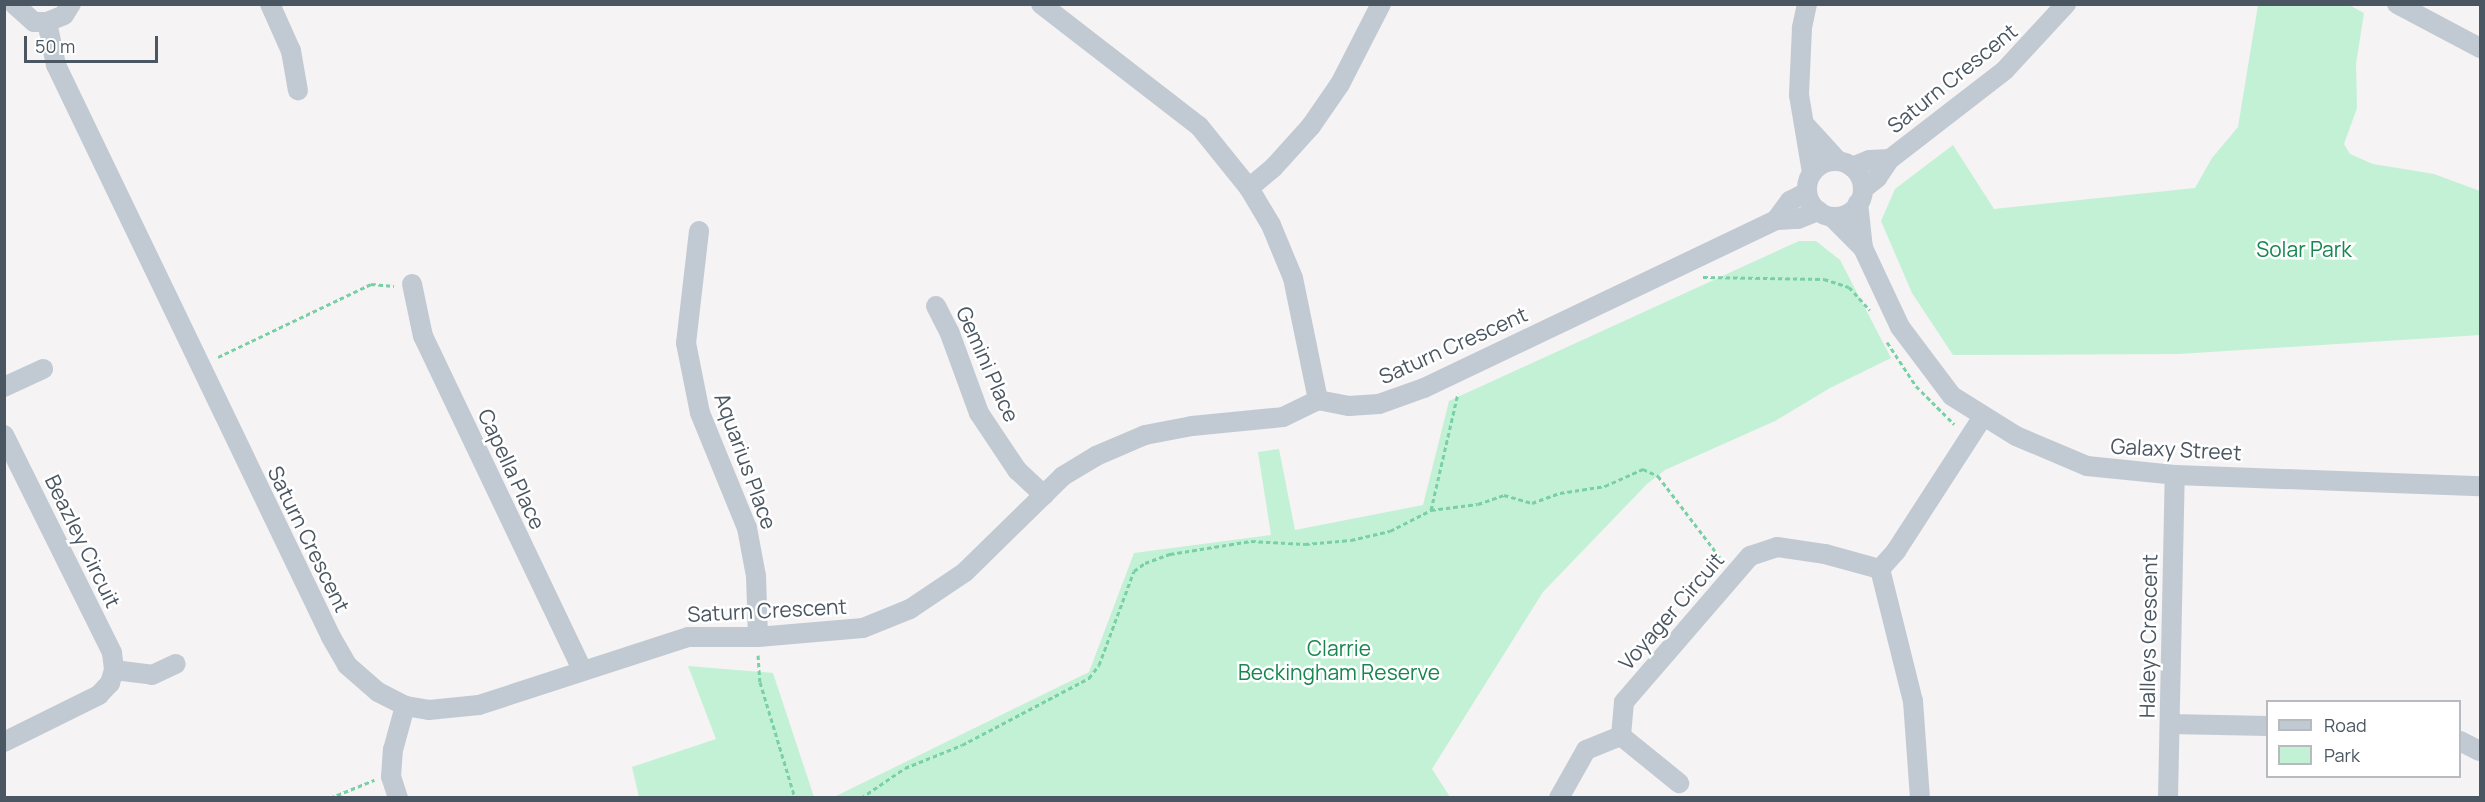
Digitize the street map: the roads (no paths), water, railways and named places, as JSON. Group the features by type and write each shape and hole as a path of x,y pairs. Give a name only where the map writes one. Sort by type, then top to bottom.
{"street":[{"path":"14,12 34,22 47,22 64,15 71,4"},
{"path":"270,4 291,51 298,90"},
{"path":"1041,4 1199,126 1249,188 1271,225 1293,278 1318,400"},
{"path":"1249,188 1273,168 1311,126 1340,84 1381,4"},
{"path":"1807,4 1802,28 1799,94 1807,127 1810,182 1825,214 1847,214 1861,196 1845,164 1807,127"},
{"name":"Saturn Crescent","path":"1861,196 1890,159 2005,70 2066,4"},
{"path":"2397,4 2481,48"},
{"name":"Saturn Crescent","path":"47,22 56,65 331,637 347,665 363,681 405,706 429,710 479,705 688,637 758,637 863,628 910,609 965,572 1063,476 1095,456 1145,435 1192,426 1283,417 1318,400 1349,406 1379,404 1424,388 1776,220 1825,214"},
{"name":"Saturn Crescent","path":"1845,164 1890,159"},
{"path":"1810,182 1822,164 1845,164"},
{"name":"Saturn Crescent","path":"1776,220 1790,201 1810,182"},
{"name":"Galaxy Street","path":"1861,196 1863,248 1900,327 1922,361 1952,396 1982,418 2086,466 2175,475 2481,486"},
{"name":"Galaxy Street","path":"1825,214 1863,248"},
{"name":"Aquarius Place","path":"699,231 686,343 700,413 747,528 756,576 758,637"},
{"name":"Capella Place","path":"412,284 423,336 582,670"},
{"name":"Gemini Place","path":"936,306 949,331 979,413 1017,471 1044,495"},
{"path":"4,387 43,369"},
{"path":"1920,798 1913,701 1880,569 1896,551 1982,418"},
{"name":"Beazley Circuit","path":"4,435 112,653 114,670"},
{"name":"Halleys Crescent","path":"2168,798 2175,475"},
{"name":"Voyager Circuit","path":"1621,736 1624,702 1732,573 1750,556 1777,548 1880,569"},
{"path":"4,742 99,695 110,683 114,670 152,675 176,664"},
{"path":"398,798 391,777 393,750 405,706"},
{"path":"2170,724 2266,726"},
{"path":"1559,798 1586,750 1621,736 1679,783"},
{"path":"2461,741 2481,751"}],"park label":[{"name":"Solar Park","path":"2304,249"},
{"name":"Clarrie Beckingham Reserve","path":"1339,660"}]}
